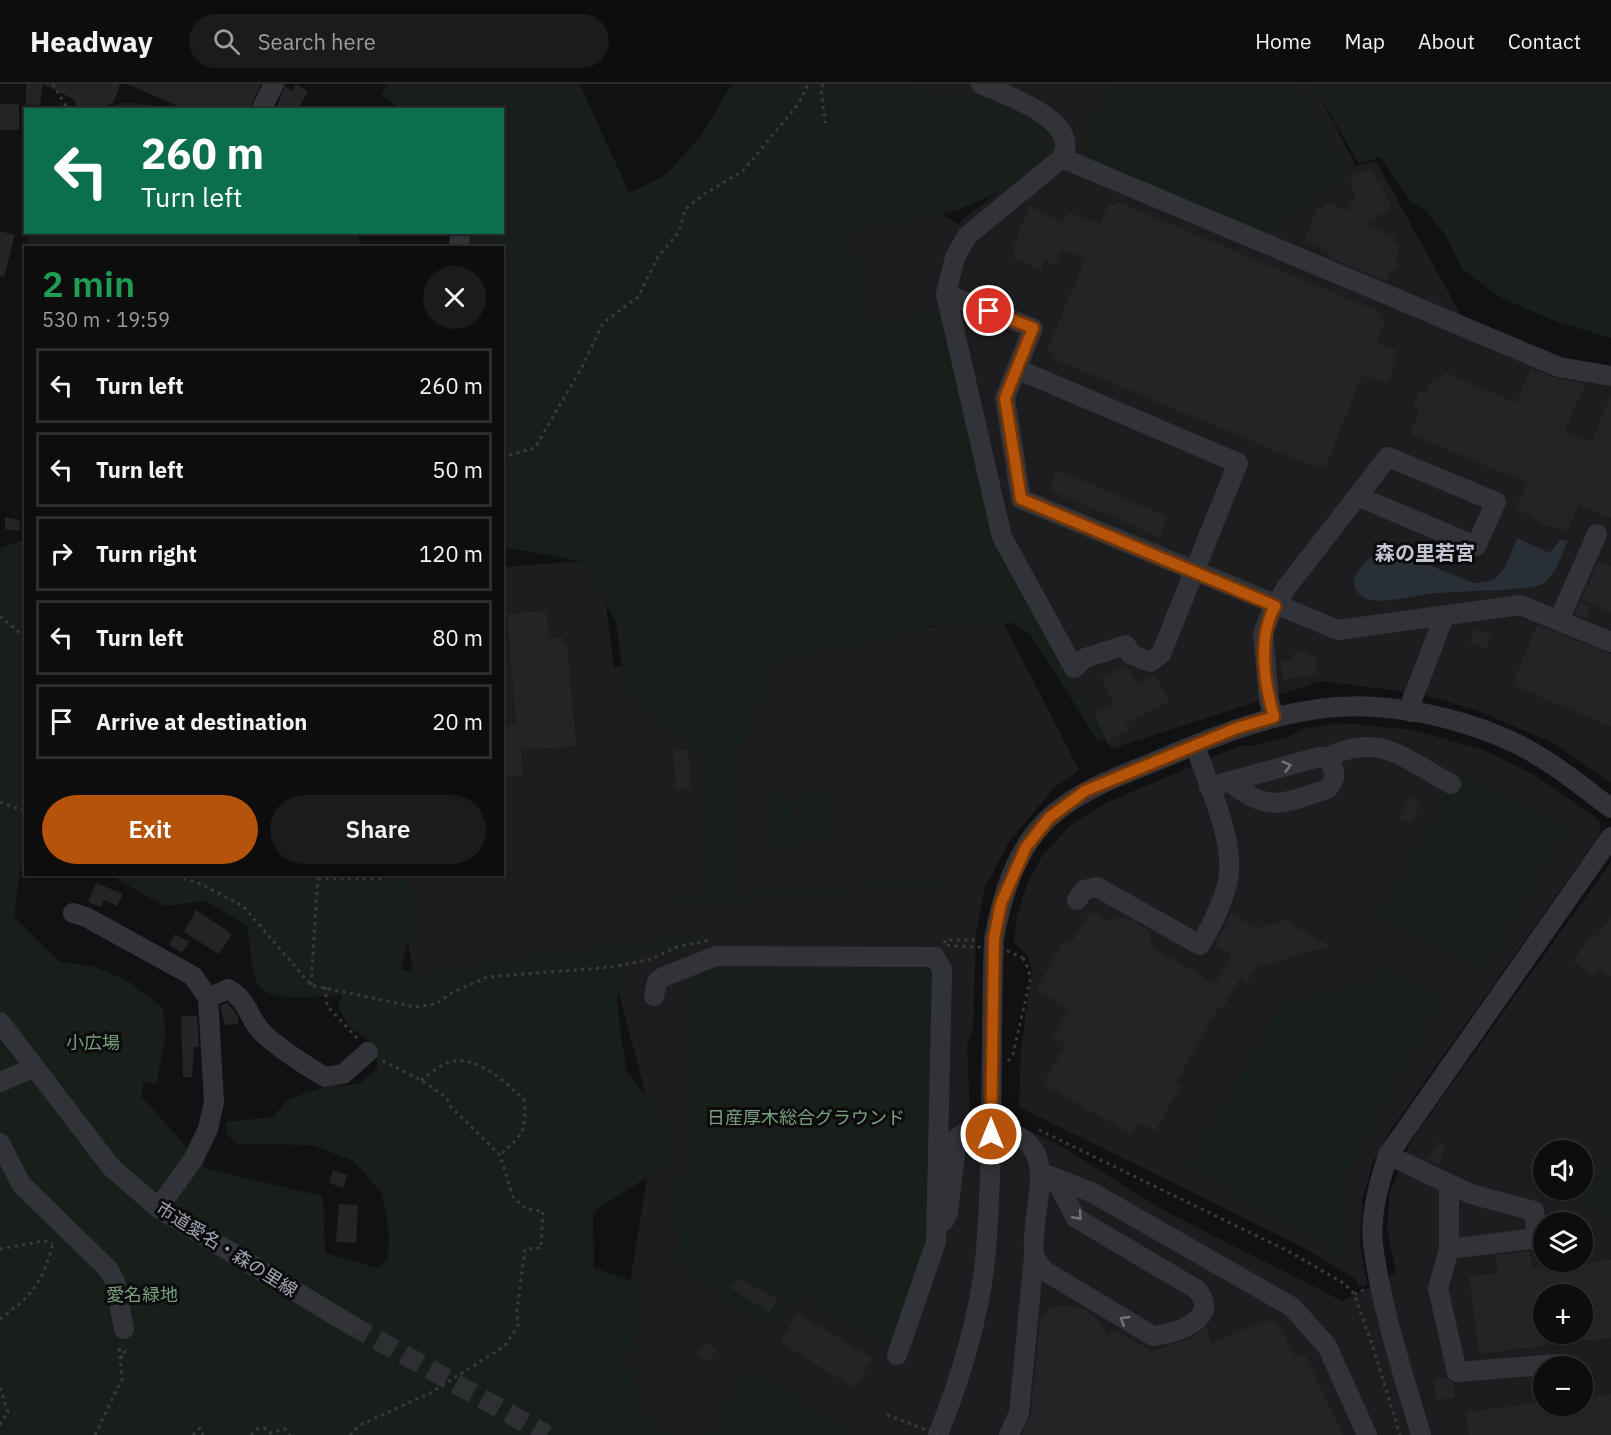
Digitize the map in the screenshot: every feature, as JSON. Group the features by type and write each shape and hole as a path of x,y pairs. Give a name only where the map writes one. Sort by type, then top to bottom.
{"street":[{"path":"262,108 274,84"},
{"path":"981,84 1036,109 1055,124 1065,137 1067,150 1062,158 968,236 955,257 945,294 1002,537 1074,668 1085,657 1126,645 1130,654 1150,662 1161,654 1238,463 1017,369"},
{"path":"1062,158 1559,368 1611,376"},
{"path":"945,294 1033,328 1005,398 1021,499 1275,606 1338,630 1521,605 1611,642"},
{"path":"1274,717 1269,700 1263,633 1286,588 1388,458 1496,502 1476,546 1359,497"},
{"path":"1559,620 1597,534"},
{"path":"1411,712 1412,700 1444,617"},
{"path":"938,1435 955,1394 976,1308 986,1251 991,1131 994,939 1001,903 1026,847 1049,818 1085,791 1237,728 1274,717 1337,706 1377,707 1465,724 1506,740 1544,759 1611,808"},
{"path":"1077,900 1084,890 1097,887 1200,945 1214,921 1228,879 1228,852 1195,745"},
{"path":"1209,788 1319,757 1326,758 1346,748 1370,745 1384,748 1451,784"},
{"path":"1230,782 1262,803 1280,803 1327,789 1333,784 1336,775 1334,766 1326,758"},
{"path":"1421,1435 1399,1358 1373,1242 1377,1189 1389,1155 1611,837"},
{"path":"73,913 86,917 193,976 208,998 214,1102 208,1129 193,1160 158,1208"},
{"path":"654,996 657,982 663,977 716,956 935,957 942,970 937,1226 931,1259 897,1355"},
{"path":"208,998 228,989 241,997 253,1022 266,1036 325,1077 343,1074 368,1052"},
{"name":"市道愛名・森の里線","path":"0,1022 111,1167 158,1208 351,1325"},
{"path":"0,1082 33,1068"},
{"path":"937,1226 943,1222 948,1212 957,1138 965,1132 991,1131 1018,1136 1029,1143 1042,1172 1058,1184 1076,1218 1196,1289 1204,1297 1205,1310 1201,1319 1177,1330 1153,1336 1052,1278 1043,1270 1034,1256"},
{"path":"0,1143 21,1184 109,1270 115,1282 124,1329"},
{"path":"1389,1155 1471,1194 1534,1211 1537,1238 1449,1249"},
{"path":"1009,1435 1019,1413 1042,1172"},
{"path":"1042,1172 1093,1193 1292,1307 1327,1346 1367,1435"},
{"path":"1449,1185 1449,1249 1438,1289 1457,1372 1533,1366"}],"path":[{"path":"53,84 67,108"},
{"path":"504,456 535,448 582,367 603,322 638,297 658,257 679,232 685,210 701,196 743,171 799,104 808,84"},
{"path":"823,84 821,88 825,123"},
{"path":"0,616 24,636"},
{"path":"0,802 24,811"},
{"path":"175,876 201,884 243,906 311,985 415,1007 436,1004 451,993 487,977 517,972 565,972 626,964"},
{"path":"311,985 318,877 381,879 381,876"},
{"path":"945,940 983,940"},
{"path":"956,946 1000,948 1023,958 1029,970 1030,981 1013,1054 1004,1068"},
{"path":"325,987 327,1006 368,1052 393,1068 421,1080 446,1097 451,1107 500,1155 513,1197 526,1209 543,1211 541,1248 525,1249 517,1311 518,1326 505,1346 430,1393 360,1425 351,1435"},
{"path":"421,1080 450,1062 476,1064 495,1074 524,1100 526,1122 523,1133 500,1155"},
{"path":"1034,1127 1288,1251 1345,1284 1354,1294 1400,1435"},
{"path":"0,1249 43,1241 87,1248"},
{"path":"0,1319 26,1299 39,1284 53,1243"},
{"path":"95,1435 122,1379 117,1350 124,1329"},
{"path":"117,1350 125,1350 124,1357 118,1357"},
{"path":"0,1388 8,1412 0,1425"},
{"path":"887,1415 938,1435"},
{"path":"194,1435 200,1428 202,1435"},
{"path":"251,1435 257,1429 264,1428 270,1433 285,1429 290,1435"}],"shaded area":[{"path":"811,84 1313,84 1356,166 1376,161 1462,317 1611,377 1611,783 1553,743 1478,711 1422,694 1321,681 1111,749 988,565 864,331 843,226 934,210 958,224 1037,160"},
{"path":"1517,538 1550,553 1560,540 1568,541 1555,570 1542,584 1523,588 1438,593 1380,601 1365,598 1357,592 1354,584 1355,576 1366,561 1390,549 1473,583 1484,582 1503,570"},
{"path":"600,560 614,667 1001,618 1079,770 1055,787 1010,840 985,887 976,933 973,1028 967,1046 970,1116 1000,1117 1056,1143 1163,1210 1342,1301 1396,1273 1387,1229 1390,1192 1411,1141 1611,862 1611,1435 647,1435 616,1368 655,1130 611,963 414,981 398,876 504,876 504,567"},
{"path":"1342,723 1412,730 1481,749 1533,774 1599,820 1601,833 1392,1128 1374,1160 1362,1200 1360,1244 1367,1284 1359,1286 1355,1279 1303,1247 1019,1107 1021,1049 1032,971 1028,956 1014,942 1017,916 1027,884 1042,856 1073,823 1108,802 1239,746 1253,746 1285,738 1304,729"}],"green space":[{"path":"388,84 580,84 629,193 667,174 702,134 732,84 912,84 921,94 926,95 957,92 979,96 1028,118 1046,131 1049,150 1026,173 1000,191 971,205 929,218 850,230 868,321 946,312 1001,560 1106,737 1098,741 1030,634 1012,623 930,626 774,663 738,760 730,774 731,893 963,876 962,883 668,907 667,901 710,896 703,780 712,762 656,720 625,690 616,621 580,561 508,548 504,551 504,246 462,246 468,234 504,234 504,108 400,108 381,94"},
{"path":"1108,84 1299,84 1349,175 1262,235 1089,162 1084,139"},
{"path":"1313,84 1611,84 1611,338 1560,323 1501,298 1463,270 1446,236 1425,210 1410,201 1380,157 1359,164"},
{"path":"124,102 172,108 109,108"},
{"path":"28,234 358,234 360,246 27,246"},
{"name":"愛名緑地","path":"24,539 24,869 20,870 14,917 60,962 93,966 128,981 163,1008 166,1034 156,1085 144,1081 141,1096 207,1169 323,1196 325,1253 377,1268 388,1259 389,1231 382,1194 354,1161 312,1145 236,1144 226,1133 226,1122 273,1117 287,1100 323,1087 359,1084 377,1069 376,1047 348,1025 338,1006 342,995 280,996 260,987 253,972 247,926 206,901 164,906 112,876 407,876 412,911 401,970 429,975 470,965 698,934 699,946 640,955 622,970 617,1002 626,1070 674,1131 666,1165 593,1212 594,1268 639,1283 645,1298 632,1350 632,1376 649,1414 655,1423 669,1435 0,1435 0,548"},
{"path":"1460,771 1565,829 1484,974 1380,915"},
{"path":"827,788 832,842 808,844 803,791"},
{"path":"791,792 797,845 772,848 767,794"},
{"name":"日産厚木総合グラウンド","path":"715,960 933,967 927,1247 887,1347 798,1292 773,1329 678,1268 686,986"},
{"path":"1380,963 1443,995 1349,1172 1349,1260 1187,1166 1280,1004 1368,983"},
{"path":"1611,1167 1611,1212 1607,1215 1578,1200 1593,1200 1593,1180"},
{"path":"749,1369 857,1435 709,1435"}],"building":[{"path":"26,84 43,84 40,105 26,105"},
{"path":"43,84 120,84 114,102 104,108 78,108 73,99"},
{"path":"127,84 261,84 250,108 182,108"},
{"path":"296,84 308,92 298,108 276,108 285,86 292,91"},
{"path":"0,104 19,104 19,130 0,130"},
{"path":"1370,169 1377,182 1380,181 1392,208 1365,223 1395,237 1393,244 1400,247 1396,257 1400,267 1390,271 1386,281 1327,256 1329,252 1304,241 1318,207 1323,208 1325,202 1347,211 1356,195 1349,182 1354,179 1352,176"},
{"path":"1109,202 1116,205 1118,202 1382,313 1380,316 1386,319 1376,342 1396,350 1391,361 1396,363 1387,384 1363,374 1325,468 1318,465 1317,468 1052,358 1054,354 1047,351 1085,259 1062,249 1055,265 1045,260 1041,270 1013,258 1016,251 1013,249 1029,206 1063,223 1068,212 1100,224"},
{"path":"0,231 15,235 4,277 0,276"},
{"path":"1531,368 1555,378 1585,384 1565,431 1591,442 1611,396 1611,518 1579,505 1568,530 1545,525 1516,508 1527,483 1410,434 1420,410 1413,407 1420,390 1427,393 1433,376 1441,380 1444,372 1516,403"},
{"path":"1057,470 1168,517 1160,537 1049,490"},
{"path":"5,517 20,520 19,531 5,529"},
{"path":"1598,561 1611,566 1611,612 1582,600"},
{"path":"1580,602 1591,607 1586,618 1575,614"},
{"path":"546,611 549,638 563,637 564,644 567,643 576,746 522,750 523,776 504,778 504,724 516,724 507,614"},
{"path":"1537,625 1611,654 1611,726 1512,685"},
{"path":"1475,628 1492,635 1486,649 1469,642"},
{"path":"1307,651 1308,655 1314,654 1318,673 1284,680 1280,662 1292,659 1293,654"},
{"path":"1126,665 1137,684 1154,675 1170,701 1125,724 1129,730 1107,741 1095,717 1098,715 1096,712 1114,703 1101,678"},
{"path":"688,750 691,789 676,790 673,751"},
{"path":"1410,797 1421,804 1410,824 1399,818"},
{"path":"96,883 123,894 117,906 104,900 101,907 88,902"},
{"path":"196,910 232,934 219,954 184,932"},
{"path":"1090,911 1107,921 1123,916 1148,929 1153,948 1215,984 1231,954 1215,945 1231,914 1257,928 1290,919 1292,924 1330,946 1257,967 1247,983 1240,978 1223,1008 1219,1006 1176,1082 1181,1085 1155,1131 1138,1122 1131,1134 1043,1084 1066,1044 1053,1037 1069,1008 1036,990 1064,940 1071,944"},
{"path":"1611,917 1611,977 1600,969 1595,977 1573,961 1592,935 1596,938"},
{"path":"175,934 189,942 182,953 169,945"},
{"path":"227,1003 238,1016 238,1024 225,1025 220,1006"},
{"path":"181,1016 197,1016 199,1047 194,1047 192,1077 183,1077"},
{"path":"1439,1141 1446,1148 1438,1165 1427,1159"},
{"path":"333,1170 347,1175 343,1188 329,1183"},
{"path":"339,1204 358,1205 356,1243 336,1242"},
{"path":"1530,1251 1533,1272 1593,1272 1593,1262 1611,1260 1611,1338 1593,1340 1593,1284 1533,1284 1533,1344 1558,1344 1479,1354 1469,1276 1498,1273 1496,1255"},
{"path":"737,1278 778,1299 769,1313 731,1288"},
{"path":"1056,1306 1074,1306 1084,1309 1098,1320 1108,1337 1115,1331 1152,1351 1189,1339 1206,1327 1212,1344 1264,1320 1273,1322 1281,1329 1296,1358 1305,1355 1343,1435 1022,1435 1031,1414 1040,1319 1044,1312"},
{"path":"797,1313 873,1359 854,1388 780,1342"},
{"path":"705,1342 716,1350 708,1362 697,1355"},
{"path":"1447,1378 1453,1383 1455,1398 1436,1400 1434,1379"},
{"path":"1611,1394 1611,1435 1469,1435 1466,1412 1533,1403 1533,1416 1593,1416 1593,1396"}],"tunnel":[{"path":"351,1325 547,1435"}],"district":[{"name":"森の里若宮","path":"1425,552"}],"route":[{"path":"989,311 1033,328 1005,398 1021,499 1275,606 1263,633 1269,700 1274,717 1237,728 1085,791 1049,818 1026,847 1010,878 1001,903 994,939 991,1134"}],"park label":[{"name":"小広場","path":"93,1042"}]}
